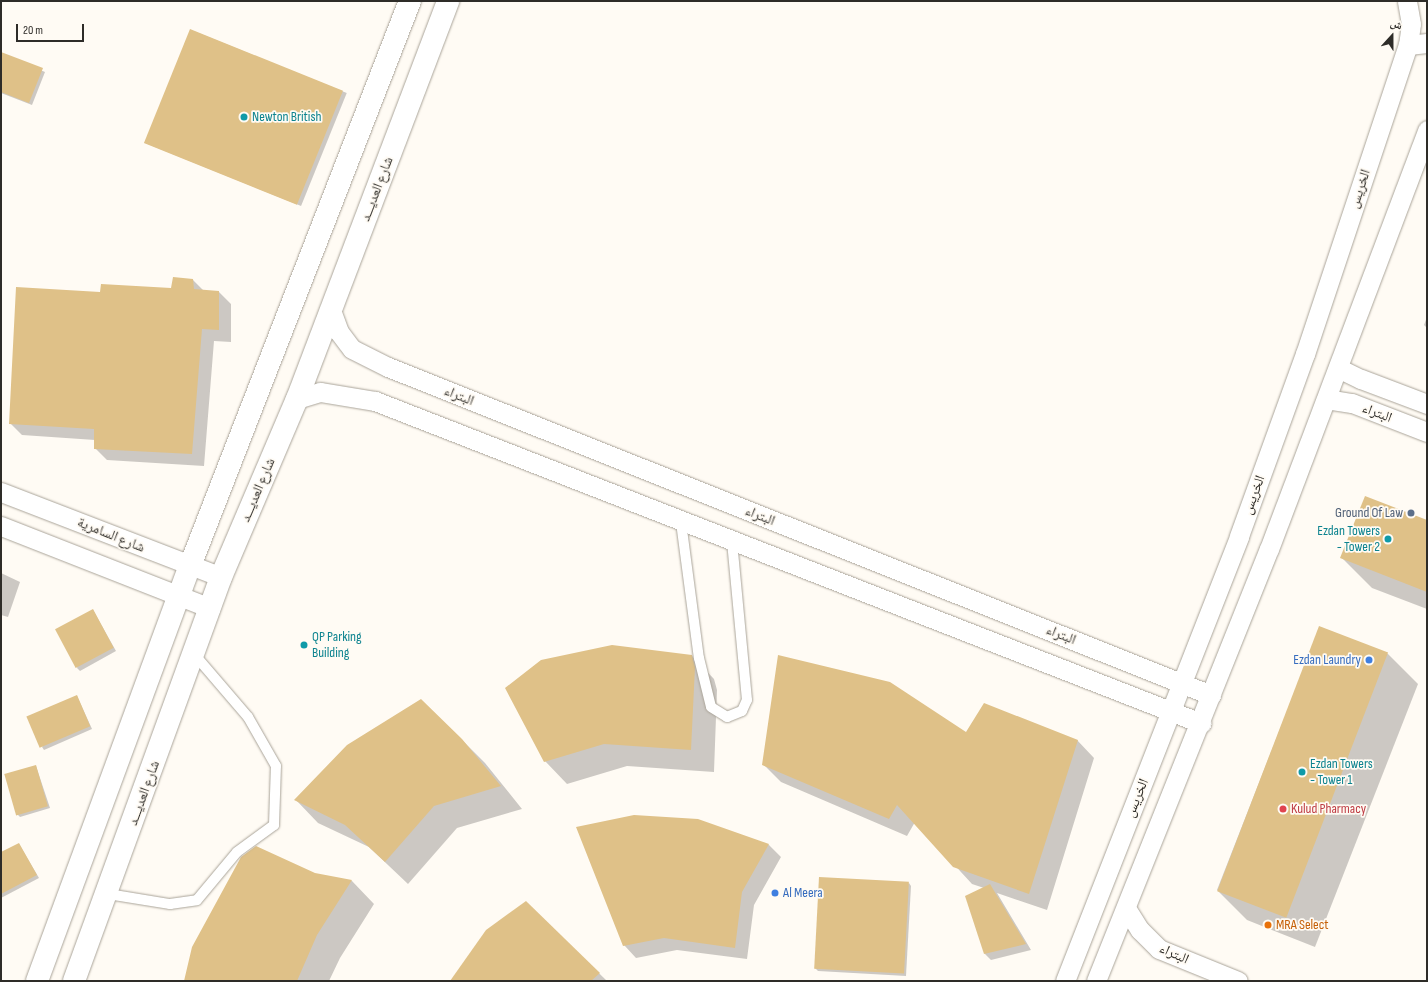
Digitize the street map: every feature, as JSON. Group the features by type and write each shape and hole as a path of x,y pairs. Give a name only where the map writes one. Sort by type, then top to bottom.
{"street":[{"path":"37,981 178,596 410,1"},
{"name":"شارع العديـــد","path":"74,981 108,894 221,577 297,399 448,1"},
{"name":"الخريس","path":"1065,981 1239,536 1305,354 1408,44 1411,24 1407,1"},
{"path":"1408,44 1427,43"},
{"path":"1096,981 1201,723 1338,368 1427,130"},
{"name":"البتراء","path":"331,310 339,332 352,349 388,367 1211,695"},
{"name":"البتراء","path":"1338,368 1361,380 1427,404"},
{"path":"297,399 320,392 375,401 681,522 1201,723"},
{"name":"البتراء","path":"1326,399 1352,404 1427,432"},
{"name":"شارع السامرية","path":"1,492 221,577"},
{"path":"1,526 210,608"},
{"name":"البتراء","path":"1126,908 1140,930 1159,949 1238,981"}],"lane":[{"path":"681,522 701,665 711,706 727,717 742,711 747,700 732,541"},
{"path":"108,894 170,904 196,900 237,852 274,825 276,766 248,716 194,654"}],"building":[{"name":"Newton British","path":"190,29 343,91 297,205 144,143"},
{"path":"1,52 43,68 29,103 1,92"},
{"path":"173,277 193,279 194,289 219,291 219,330 202,329 192,454 94,449 94,429 9,424 16,287 100,292 101,284 171,288"},
{"name":"Ezdan Towers - Tower 2","path":"1365,496 1427,520 1427,592 1340,558"},
{"path":"93,609 114,648 76,668 55,629"},
{"name":"Ezdan Towers - Tower 1","path":"1319,626 1388,653 1286,918 1217,891"},
{"path":"612,645 692,655 695,667 691,750 604,744 544,762 505,688 541,660"},
{"path":"778,655 890,682 966,732 984,703 1078,740 1029,894 953,867 897,805 889,819 762,765"},
{"path":"77,695 90,726 40,748 26,716"},
{"path":"421,699 462,739 501,786 434,806 385,862 345,825 294,800 347,745"},
{"path":"36,765 48,806 16,815 4,774"},
{"path":"634,815 698,819 769,844 742,892 735,948 664,938 623,946 576,827"},
{"path":"19,843 37,875 1,894 1,852"},
{"path":"256,846 315,873 352,880 317,935 297,981 184,981 192,947 241,857"},
{"path":"819,877 909,882 904,974 814,969"},
{"path":"990,884 1026,944 984,954 965,896"},
{"path":"526,901 600,973 591,981 450,981 486,930"}],"place":[{"name":"Newton British","path":"244,117"},
{"name":"Ground Of Law","path":"1411,513"},
{"name":"Ezdan Towers - Tower 2","path":"1388,539"},
{"name":"QP Parking Building","path":"304,645"},
{"name":"Ezdan Laundry","path":"1369,660"},
{"name":"Ezdan Towers - Tower 1","path":"1302,772"},
{"name":"Kulud Pharmacy","path":"1283,809"},
{"name":"Al Meera","path":"775,893"},
{"name":"MRA Select","path":"1268,925"}]}
